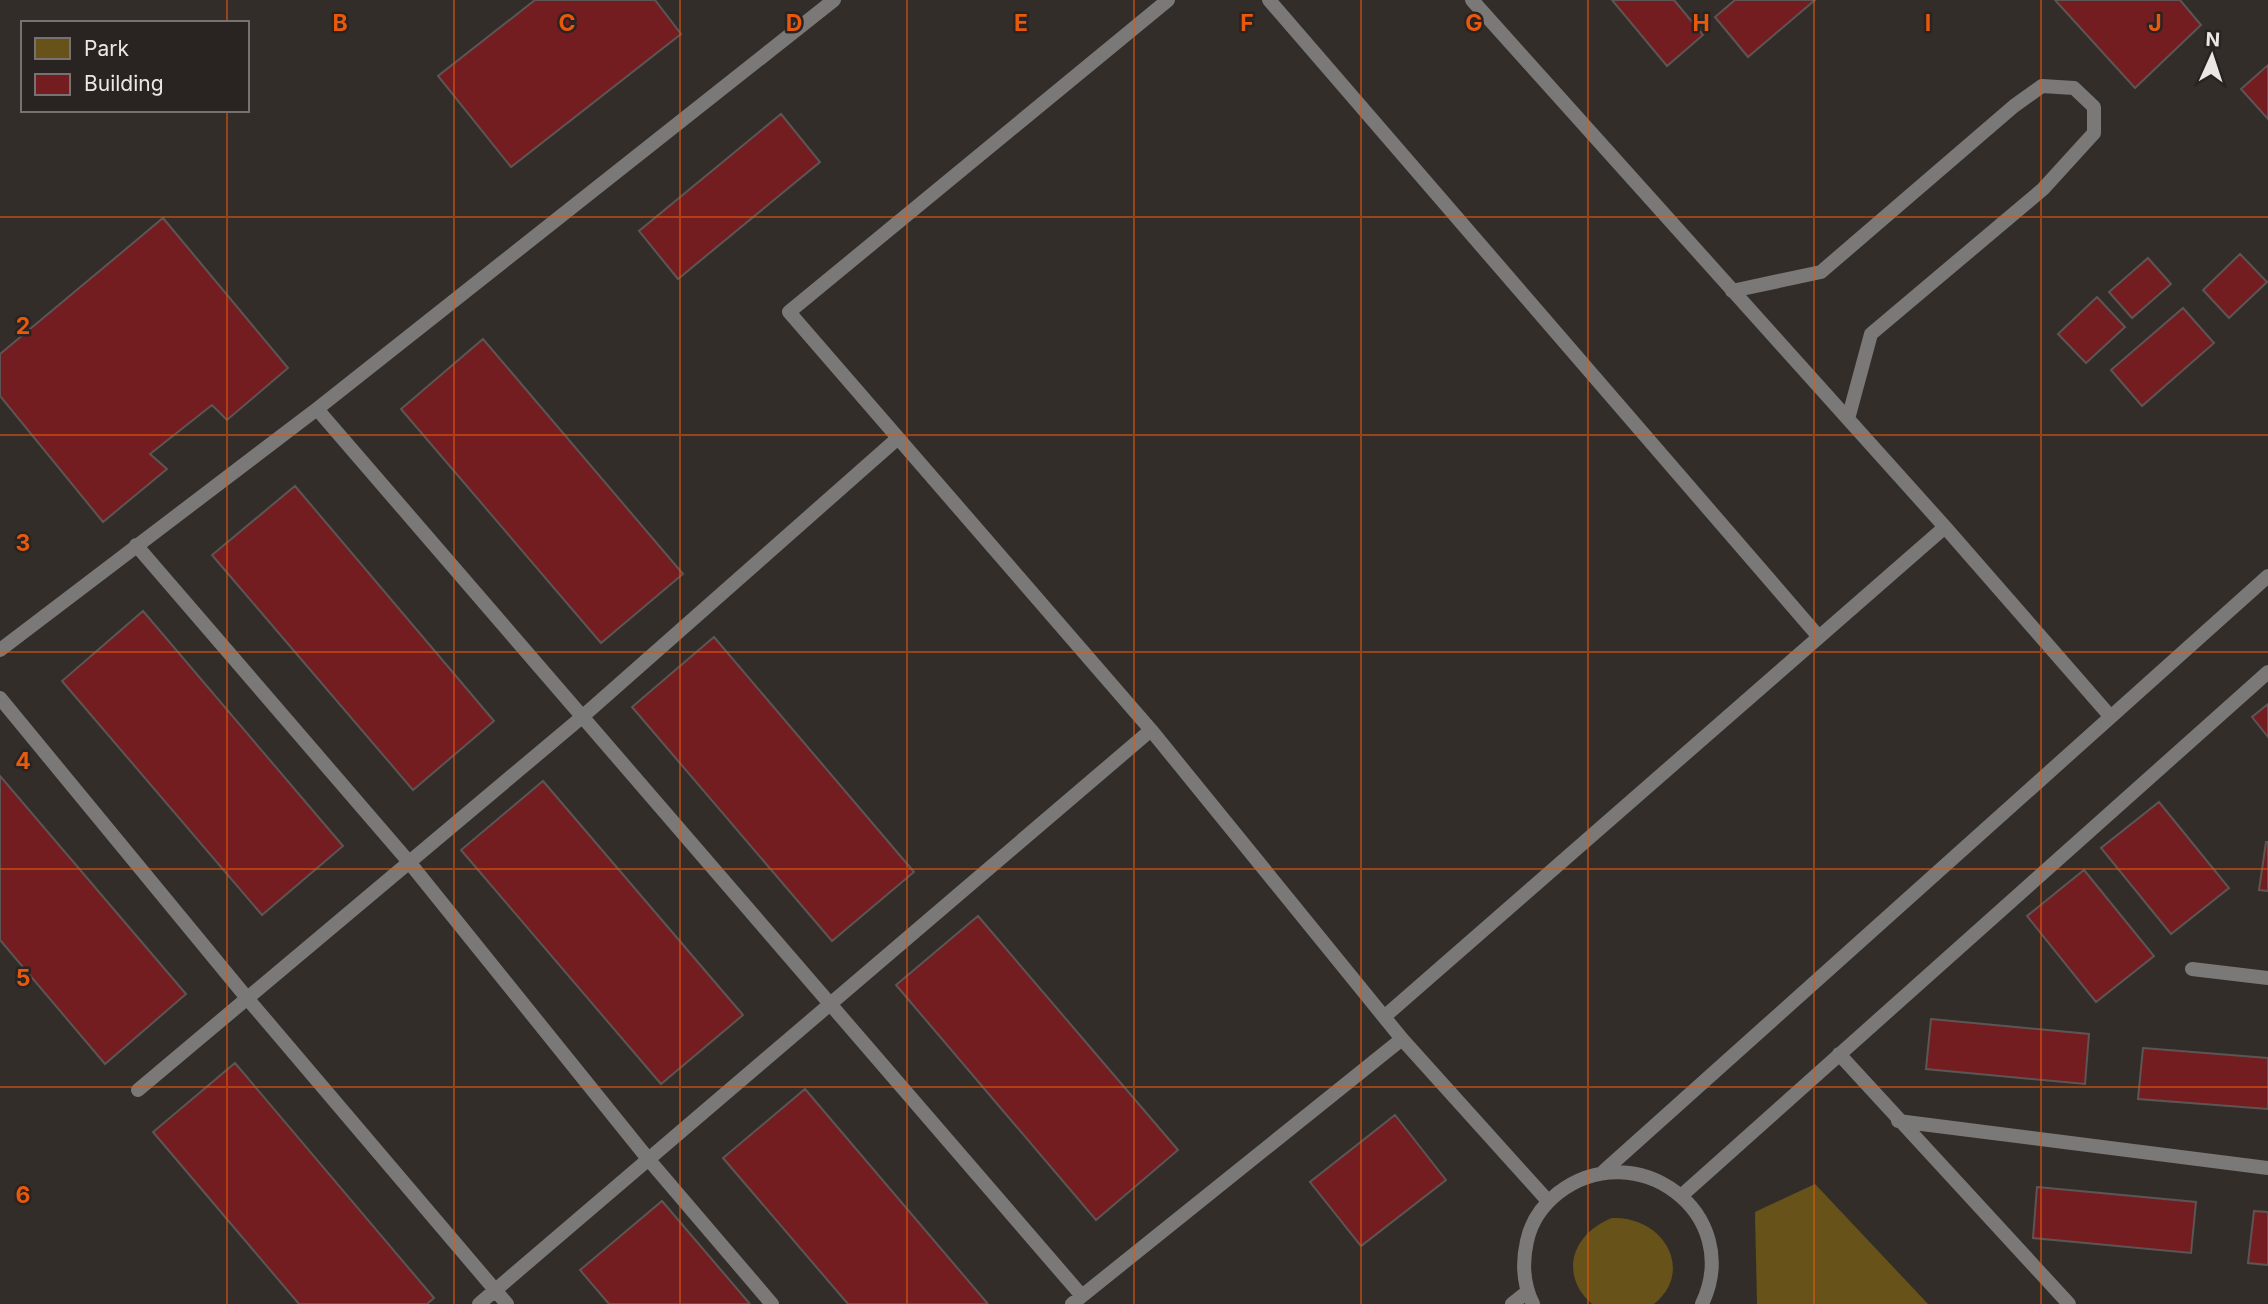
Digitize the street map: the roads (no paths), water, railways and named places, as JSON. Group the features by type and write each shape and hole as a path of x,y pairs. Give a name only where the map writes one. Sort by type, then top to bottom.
{"lane":[{"path":"0,650 317,409 834,0"},
{"path":"1168,0 789,312 1151,730 1402,1039 1548,1201"},
{"path":"1269,0 1819,637"},
{"path":"1472,0 1945,527 2110,716"},
{"path":"1732,291 1821,272 2014,106 2042,86 2074,88 2094,107 2094,133 2043,189 1871,334 1847,419"},
{"path":"317,409 831,1006 1077,1300 1402,1039"},
{"path":"138,1090 582,717 898,438"},
{"path":"1384,1017 1945,527"},
{"path":"136,545 409,862 649,1160 772,1304"},
{"path":"1604,1171 2268,576"},
{"path":"1681,1196 2268,672"},
{"path":"0,698 247,998 506,1304"},
{"path":"479,1304 1151,730"},
{"path":"2192,969 2268,978"},
{"path":"1839,1054 2069,1304"},
{"path":"1898,1121 2268,1168"},
{"path":"1512,1304 1530,1298 1523,1259 1530,1228 1548,1201 1573,1181 1604,1171 1636,1172 1667,1184 1690,1204 1706,1230 1712,1259 1709,1290 1702,1304"}]}
